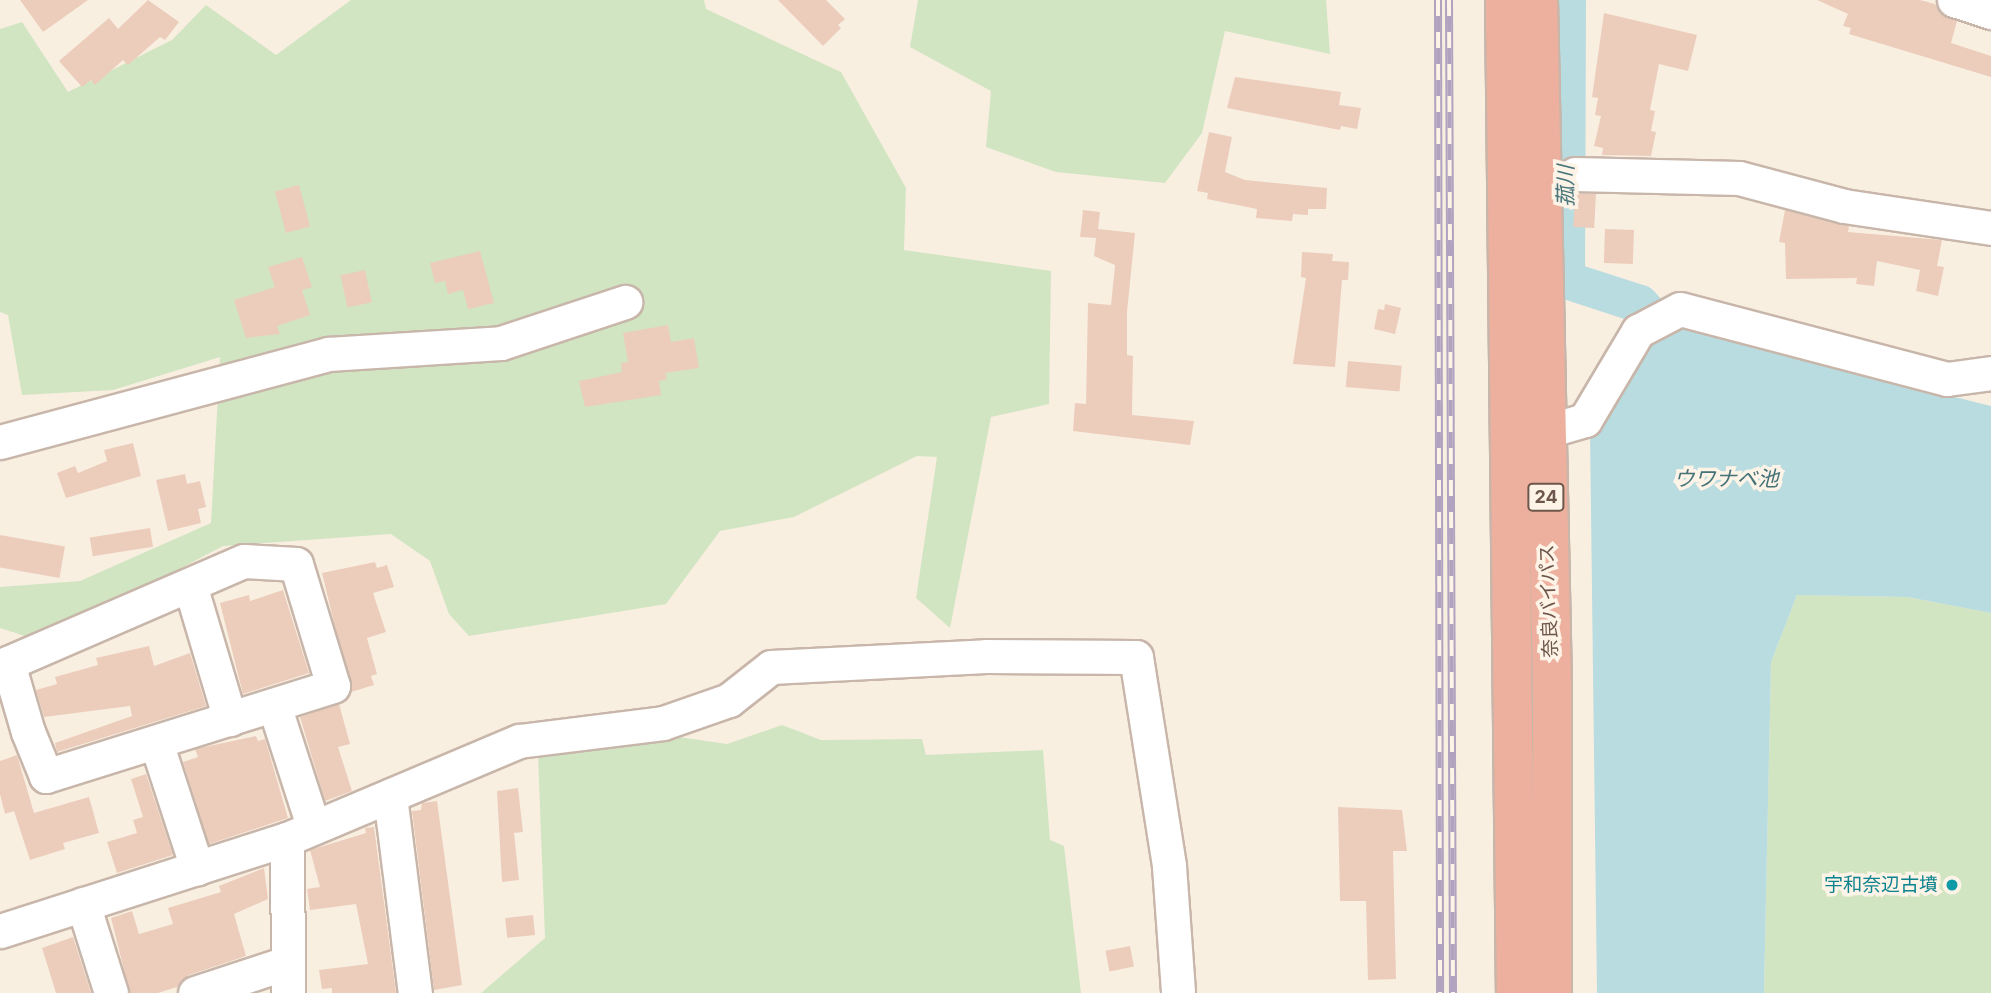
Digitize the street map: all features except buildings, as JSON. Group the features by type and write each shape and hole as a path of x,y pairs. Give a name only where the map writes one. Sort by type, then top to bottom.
{"highway":[{"name":"奈良バイパス","path":"1505,0 1516,993"},
{"name":"奈良バイパス","path":"1538,0 1544,432 1552,683 1552,993"}],"street":[{"path":"1954,0 1991,12"},
{"path":"1575,174 1739,178 1844,206 1991,228"},
{"path":"0,442 328,354 501,343 625,302"},
{"path":"1544,432 1584,420 1638,331 1680,309 1991,389"},
{"path":"1947,379 1991,373"},
{"path":"244,561 296,564 333,686 46,776 14,734 8,663 190,585 244,561"},
{"path":"190,585 230,719"},
{"path":"0,931 300,833 390,796 453,765 519,741 663,723 729,700 771,667 986,656 1136,657 1169,866 1178,993"},
{"path":"195,993 287,978 300,833 274,705"},
{"path":"156,741 197,868"},
{"path":"390,796 415,993"},
{"path":"83,904 111,993"}],"green space":[{"path":"351,0 704,0 706,9 841,72 906,188 904,250 1051,271 1049,404 991,417 950,628 916,598 937,457 917,456 794,517 720,531 666,604 469,636 449,614 430,561 391,534 223,546 105,608 28,637 0,628 0,587 80,581 211,523 220,357 113,390 22,395 8,315 0,312 0,29 22,22 68,92 172,40 206,5 276,55"},
{"path":"918,0 1326,0 1330,54 1225,31 1202,133 1165,183 1056,172 986,147 991,91 910,47"},
{"path":"1797,595 1907,597 1991,613 1991,993 1764,993 1771,662"},
{"path":"782,725 821,740 922,739 926,755 1043,750 1050,840 1064,846 1081,993 481,993 545,938 538,755 665,735 727,744"}],"water":[{"name":"ウワナベ池","path":"1678,328 1991,406 1991,613 1907,597 1797,595 1771,662 1764,993 1597,993 1590,431 1652,335"}],"waterway":[{"name":"菰川","path":"1567,0 1566,280 1640,304 1650,315"}],"railway":[{"path":"1438,0 1440,993"},
{"path":"1449,0 1453,993"}],"place":[{"name":"宇和奈辺古墳","path":"1952,885"}]}
